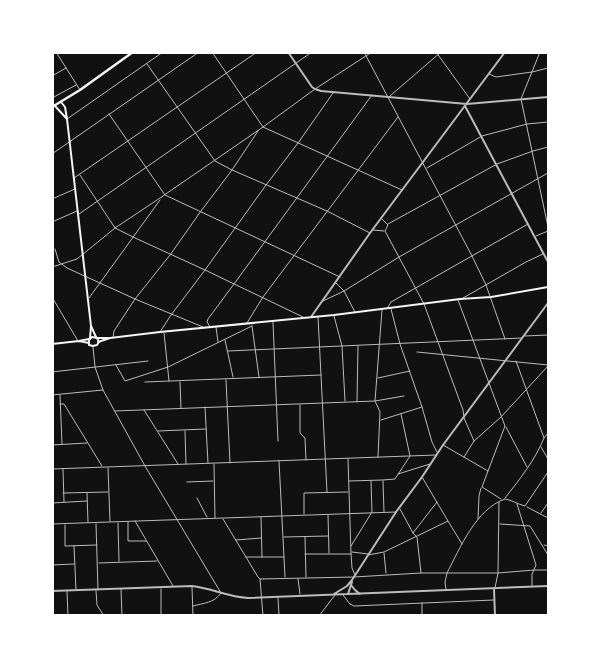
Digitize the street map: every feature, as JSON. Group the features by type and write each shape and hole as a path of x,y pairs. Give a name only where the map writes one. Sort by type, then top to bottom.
{"highway":[{"path":"54,107 132,52"}],"main road":[{"path":"61,102 67,120 86,275 91,326 89,343"},
{"path":"54,107 67,120"},
{"path":"79,341 96,346 98,342 112,338 210,327 252,325 491,297 548,286"},
{"path":"91,326 98,342"},
{"path":"52,344 79,341 93,336 112,338"}],"street":[{"path":"56,52 80,90"},
{"path":"67,120 164,52"},
{"path":"52,154 199,52"},
{"path":"212,52 263,127 402,190"},
{"path":"74,178 256,52"},
{"path":"288,52 315,89 466,105 548,97"},
{"path":"78,215 312,52"},
{"path":"364,52 486,284 505,339"},
{"path":"52,267 77,259 115,228 263,127 315,89 372,52"},
{"path":"436,52 470,100"},
{"path":"388,96 441,52"},
{"path":"311,317 370,233 505,52"},
{"path":"540,52 521,99 548,227"},
{"path":"147,64 214,161 370,233"},
{"path":"52,76 66,68"},
{"path":"489,73 496,77 548,68"},
{"path":"52,98 76,84"},
{"path":"160,332 171,314 334,92"},
{"path":"210,327 207,322 208,319 372,95"},
{"path":"466,105 548,262"},
{"path":"109,114 165,195 340,277"},
{"path":"247,324 263,297 398,116"},
{"path":"426,168 482,136 527,124 548,122"},
{"path":"112,338 114,331 135,299 170,255 232,170 258,130"},
{"path":"385,231 388,224 497,164 548,147"},
{"path":"321,301 344,291 399,257 548,173"},
{"path":"80,175 115,228 304,318"},
{"path":"52,199 75,189"},
{"path":"88,298 160,198"},
{"path":"52,222 78,210"},
{"path":"381,219 388,224"},
{"path":"387,308 391,302 529,224"},
{"path":"373,230 385,231"},
{"path":"385,231 424,304 463,410 464,418 474,441"},
{"path":"535,236 548,231"},
{"path":"55,250 61,264 135,299 205,328"},
{"path":"527,468 505,426 459,300 526,262 544,254"},
{"path":"336,283 344,291 355,312"},
{"path":"52,298 79,341"},
{"path":"319,616 334,595 347,586 355,576 396,512 443,445 490,384 548,303"},
{"path":"391,308 400,344 437,454"},
{"path":"378,457 380,412 375,401 382,309"},
{"path":"334,315 342,346 345,402"},
{"path":"318,316 327,492"},
{"path":"273,322 278,441"},
{"path":"116,365 125,381 168,368 252,325 259,378"},
{"path":"216,327 218,343"},
{"path":"164,332 169,382"},
{"path":"228,351 505,339 548,335"},
{"path":"225,339 233,379"},
{"path":"357,402 358,345"},
{"path":"93,346 95,367 103,390 145,466 221,593"},
{"path":"417,352 548,365"},
{"path":"52,372 148,361"},
{"path":"516,361 544,438"},
{"path":"464,457 474,441 502,417 548,365"},
{"path":"377,378 410,371"},
{"path":"145,382 321,376"},
{"path":"226,379 230,463"},
{"path":"180,381 181,408"},
{"path":"52,395 103,390"},
{"path":"60,394 62,444"},
{"path":"114,411 357,402 404,396"},
{"path":"60,404 64,404 103,467"},
{"path":"300,404 300,433 305,438 306,460"},
{"path":"380,420 422,407"},
{"path":"205,408 208,463"},
{"path":"144,410 178,464"},
{"path":"348,481 394,479 410,456 400,414"},
{"path":"478,520 479,496 505,426"},
{"path":"157,431 206,429"},
{"path":"185,430 186,464"},
{"path":"446,590 447,573 462,544 483,513 505,498 527,468 548,433"},
{"path":"52,444 88,443"},
{"path":"443,445 488,471"},
{"path":"541,446 548,459"},
{"path":"52,469 437,454"},
{"path":"348,458 351,553 352,568 355,576"},
{"path":"279,461 285,578"},
{"path":"214,463 215,518"},
{"path":"397,474 430,464"},
{"path":"108,467 110,522"},
{"path":"63,468 64,502"},
{"path":"525,506 548,472"},
{"path":"422,477 462,544"},
{"path":"187,482 214,480"},
{"path":"351,547 372,512 371,480"},
{"path":"383,480 384,512"},
{"path":"482,487 500,500"},
{"path":"87,492 88,523"},
{"path":"63,493 109,492"},
{"path":"304,515 304,492 349,492"},
{"path":"196,498 207,519"},
{"path":"505,498 548,518"},
{"path":"495,616 494,589 498,573 500,500"},
{"path":"52,503 88,501"},
{"path":"413,533 437,502"},
{"path":"540,514 548,503"},
{"path":"517,504 536,565 532,576 532,587"},
{"path":"399,508 417,537 421,573"},
{"path":"52,524 396,512"},
{"path":"328,514 329,554"},
{"path":"261,517 262,557"},
{"path":"222,518 260,579 263,616"},
{"path":"134,521 173,587"},
{"path":"305,554 351,553 368,555 384,552 448,521"},
{"path":"118,522 119,562"},
{"path":"128,522 128,541 146,540"},
{"path":"96,523 97,605 104,616"},
{"path":"65,524 65,546 97,546"},
{"path":"500,524 531,526 548,555"},
{"path":"283,538 328,536"},
{"path":"305,537 306,578"},
{"path":"235,540 261,538"},
{"path":"543,545 548,546"},
{"path":"74,546 76,590"},
{"path":"384,552 386,574"},
{"path":"245,557 284,557"},
{"path":"97,563 158,561"},
{"path":"52,565 75,564"},
{"path":"260,579 548,570"},
{"path":"298,578 300,596"},
{"path":"346,594 352,580"},
{"path":"351,584 360,594"},
{"path":"192,586 193,616"},
{"path":"52,592 192,586 239,597 262,598 548,586"},
{"path":"347,586 346,594 350,604 354,606 495,600"},
{"path":"143,616 161,615 161,588"},
{"path":"121,589 122,616"},
{"path":"67,591 68,616"},
{"path":"193,606 217,599 221,593"},
{"path":"278,597 278,616"},
{"path":"422,603 422,616"}]}
